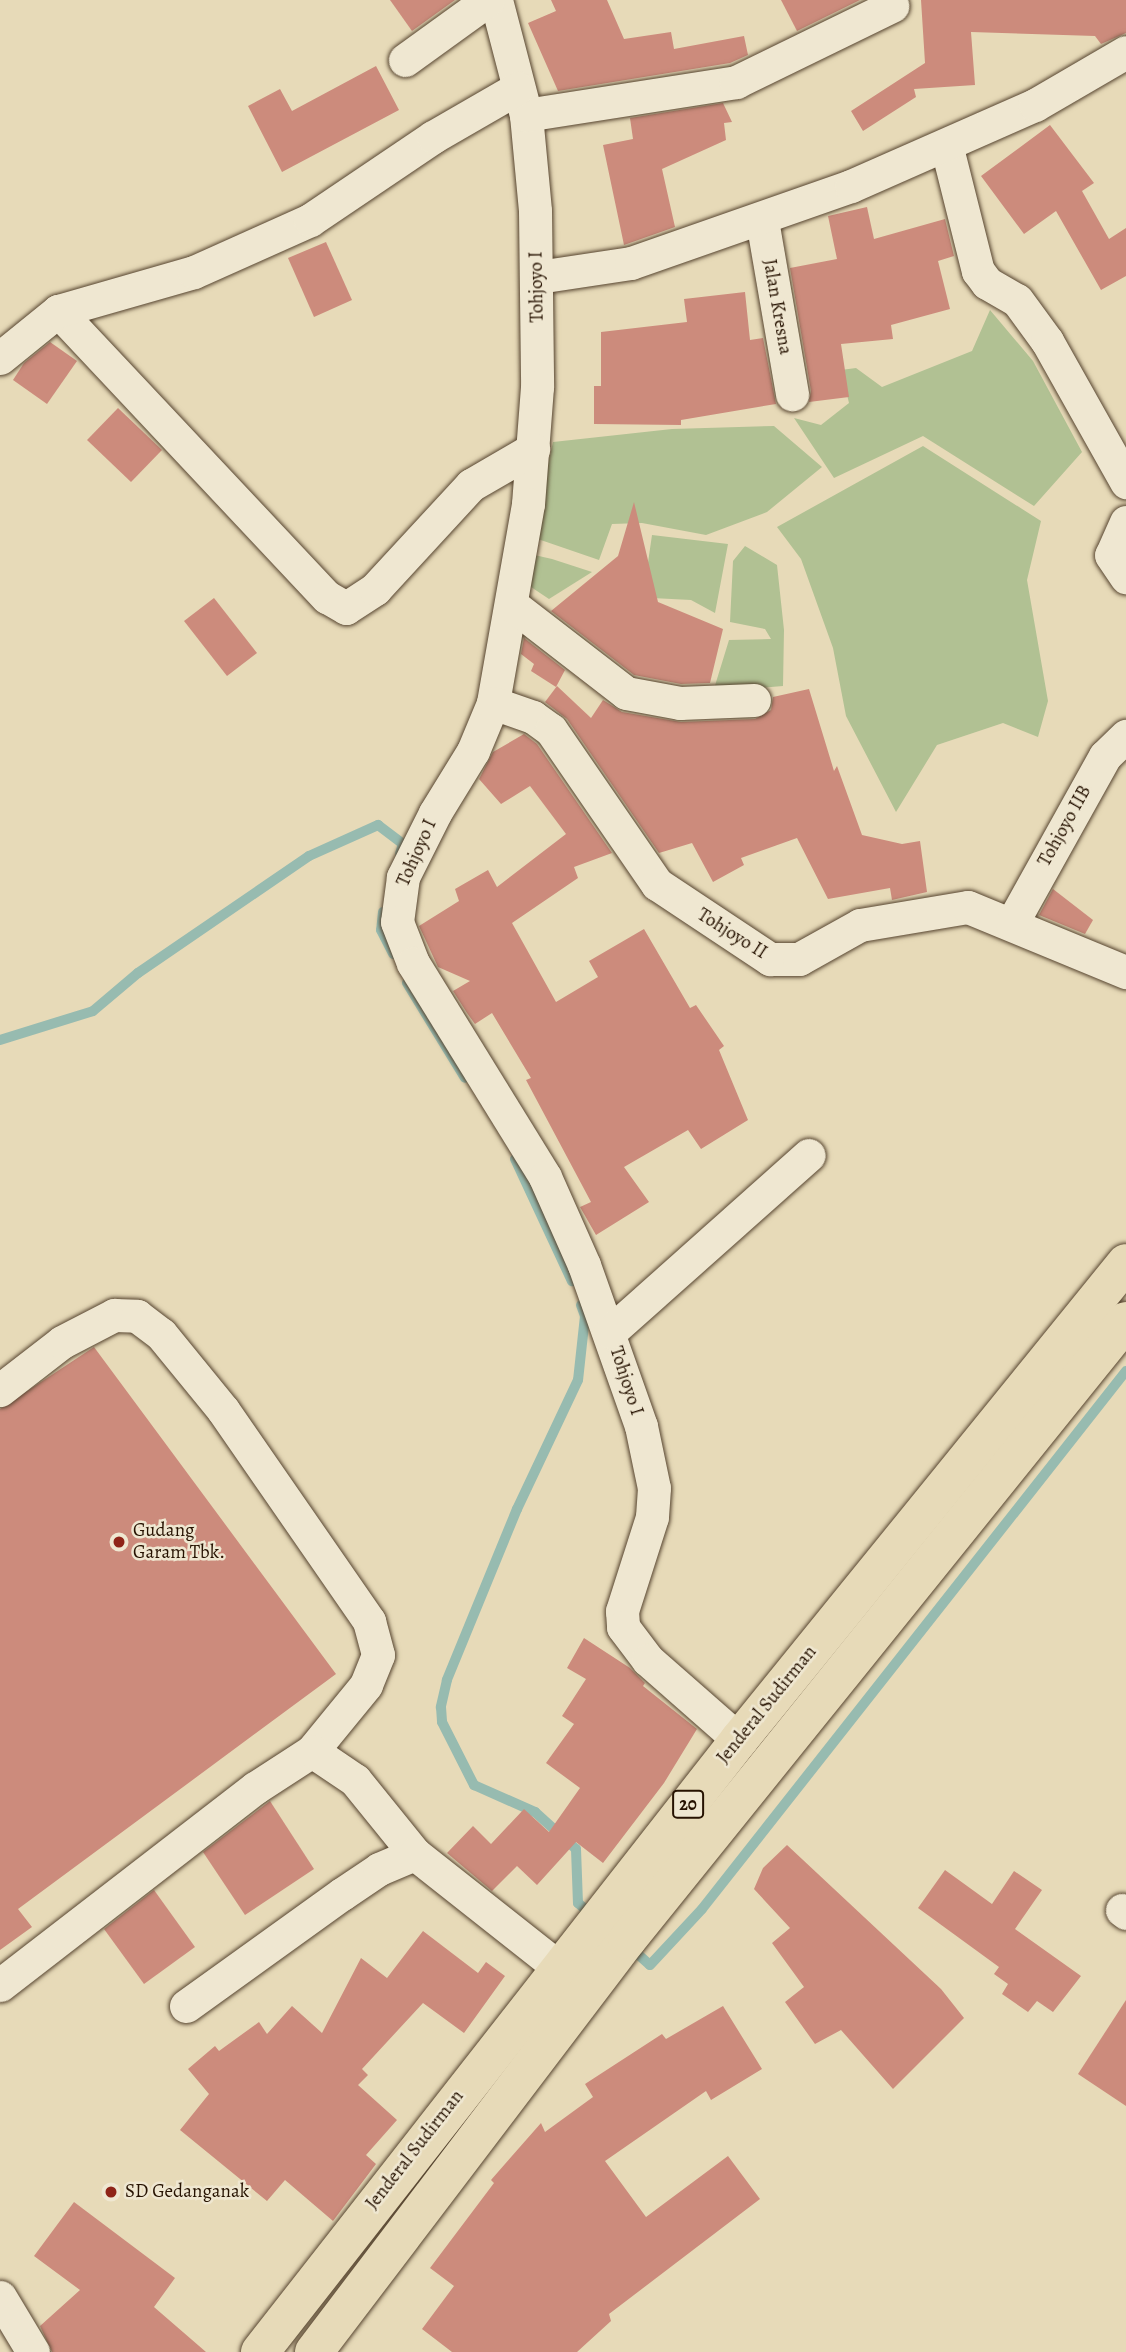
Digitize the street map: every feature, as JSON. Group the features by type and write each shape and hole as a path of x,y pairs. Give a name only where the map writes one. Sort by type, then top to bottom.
{"highway":[{"name":"Jenderal Sudirman","path":"260,2352 696,1793 1118,1287"},
{"name":"Jenderal Sudirman","path":"314,2352 589,1991 728,1818 849,1660 1126,1321"},
{"path":"696,1793 728,1818"}],"street":[{"path":"405,60 488,0"},
{"name":"Tohjoyo I","path":"496,0 522,102 538,277 533,449 511,604 493,702 473,751 435,813 403,877 397,922 414,963 528,1143 610,1332 641,1426 654,1488 652,1517 622,1611 623,1627 648,1660 739,1740"},
{"path":"0,358 58,311 194,272 310,220 433,137 522,102 736,82 892,6"},
{"path":"538,277 631,263 762,220 947,148 1063,92 1126,52"},
{"path":"947,148 978,271 987,283 1017,300 1047,341 1126,482"},
{"name":"Jalan Kresna","path":"762,220 792,394"},
{"path":"58,311 327,597 346,608 375,589 471,485 533,449"},
{"path":"1126,523 1111,555 1126,577"},
{"path":"511,604 625,693 680,703 754,699"},
{"name":"Tohjoyo II","path":"493,702 533,717 551,730 657,884 770,959 799,958 860,925 946,908 968,907 1124,966"},
{"name":"Tohjoyo IIB","path":"1012,923 1105,755 1126,736"},
{"path":"610,1332 809,1155"},
{"path":"0,1390 62,1342 114,1315 137,1316 161,1334 223,1410 369,1621 378,1655 366,1685 312,1752 254,1788 0,1985"},
{"path":"312,1752 355,1780 415,1854 589,1991"},
{"path":"186,2006 342,1894 415,1854"},
{"path":"0,2297 33,2352"}],"green space":[{"path":"990,310 1033,361 1082,452 1034,506 923,436 834,478 794,418 821,425 849,403 841,370 856,368 882,387 972,351"},
{"path":"774,426 822,467 767,512 706,535 642,523 612,524 599,560 532,537 553,442 672,429"},
{"path":"923,446 1041,521 1027,580 1048,701 1038,737 1003,723 937,745 896,812 846,716 833,648 801,559 777,527"},
{"path":"652,535 728,544 715,613 691,600 652,598 644,590"},
{"path":"745,546 777,565 784,630 783,686 713,692 729,640 771,639 765,629 730,622 733,561"},
{"path":"530,554 592,572 549,599 522,581"}],"building":[{"path":"390,0 455,0 412,31"},
{"path":"551,0 607,0 624,39 671,32 674,49 744,36 748,55 730,63 558,91 528,23 556,11"},
{"path":"781,0 860,0 797,31"},
{"path":"921,0 1126,0 1126,33 1101,44 1095,36 971,32 975,85 914,89 916,97 863,131 851,111 925,63"},
{"path":"376,66 399,110 282,172 248,106 280,89 292,111"},
{"path":"723,103 732,122 724,123 726,140 662,169 675,227 624,245 603,145 633,139 630,118"},
{"path":"1050,125 1094,183 1082,191 1109,239 1126,228 1126,276 1101,290 1056,211 1024,234 981,176"},
{"path":"867,207 874,239 945,219 954,256 938,261 950,309 891,325 893,339 841,344 849,397 809,402 811,391 790,268 837,259 828,216"},
{"path":"326,242 352,300 314,317 288,258"},
{"path":"745,292 750,340 763,338 776,404 681,420 681,425 594,424 594,386 601,386 601,332 687,322 684,299"},
{"path":"50,342 77,361 47,404 13,380 24,363"},
{"path":"118,408 162,450 131,482 87,440"},
{"path":"634,502 658,602 723,629 710,683 681,684 634,675 551,611 618,556"},
{"path":"214,598 257,653 227,676 184,621"},
{"path":"524,638 565,670 556,687 531,671 534,664 521,654"},
{"path":"557,686 591,718 603,700 622,712 681,722 755,719 771,710 773,697 809,689 834,771 837,766 862,835 902,844 920,841 927,892 892,900 890,888 828,899 797,838 741,858 744,865 713,882 692,843 659,853 567,719 545,702"},
{"path":"524,734 537,744 612,853 574,867 578,878 512,923 556,1002 598,977 589,961 644,929 690,1008 696,1005 724,1046 719,1050 748,1120 701,1149 688,1130 624,1167 649,1202 596,1235 580,1207 591,1202 526,1080 531,1078 492,1013 475,1024 453,991 470,981 438,967 419,926 459,901 455,889 488,870 497,887 566,834 530,786 501,804 479,779 493,752"},
{"path":"1053,889 1093,920 1085,934 1039,915"},
{"name":"Gudang Garam Tbk.","path":"94,1347 336,1674 18,1909 32,1927 0,1950 0,1409"},
{"path":"584,1638 630,1668 645,1683 643,1686 697,1729 664,1783 603,1863 576,1842 537,1885 517,1866 492,1891 447,1853 473,1826 491,1844 524,1809 549,1832 580,1788 546,1763 574,1724 562,1716 586,1679 567,1668"},
{"path":"270,1801 314,1869 245,1915 203,1852"},
{"path":"787,1845 941,1989 964,2018 893,2089 841,2030 815,2044 785,2002 804,1987 772,1943 790,1928 754,1889 763,1868"},
{"path":"945,1870 992,1904 1014,1871 1042,1890 1015,1929 1081,1976 1053,2012 1037,2001 1028,2012 1002,1994 1008,1984 994,1974 999,1967 918,1908"},
{"path":"154,1890 195,1947 144,1984 104,1929"},
{"path":"423,1931 478,1973 486,1962 505,1976 464,2033 423,2003 362,2069 368,2075 358,2085 397,2120 366,2155 376,2164 333,2221 285,2180 267,2201 180,2130 209,2094 188,2069 215,2046 219,2051 259,2022 267,2034 292,2006 322,2033 361,1958 387,1978"},
{"path":"1126,2000 1126,2106 1078,2074"},
{"path":"723,2006 762,2069 711,2100 706,2091 605,2161 646,2217 728,2156 760,2199 609,2314 611,2321 577,2352 452,2352 422,2329 454,2286 430,2268 494,2183 491,2180 541,2123 545,2132 593,2097 585,2084 662,2034 666,2039"},
{"path":"74,2202 175,2278 154,2307 206,2352 52,2352 40,2326 80,2290 34,2256"}],"waterway":[{"path":"0,1040 93,1011 138,973 309,856 378,825 403,844 400,854"},
{"path":"383,912 381,930 393,954"},
{"path":"407,983 465,1078"},
{"path":"515,1159 572,1281"},
{"path":"581,1305 585,1316 578,1380 517,1509 447,1680 441,1707 442,1722 474,1785 535,1812 576,1849 578,1903 593,1916"},
{"path":"631,1948 650,1965 702,1909 1126,1371"}],"place":[{"name":"Gudang Garam Tbk.","path":"119,1542"},
{"name":"SD Gedanganak","path":"111,2192"}]}
